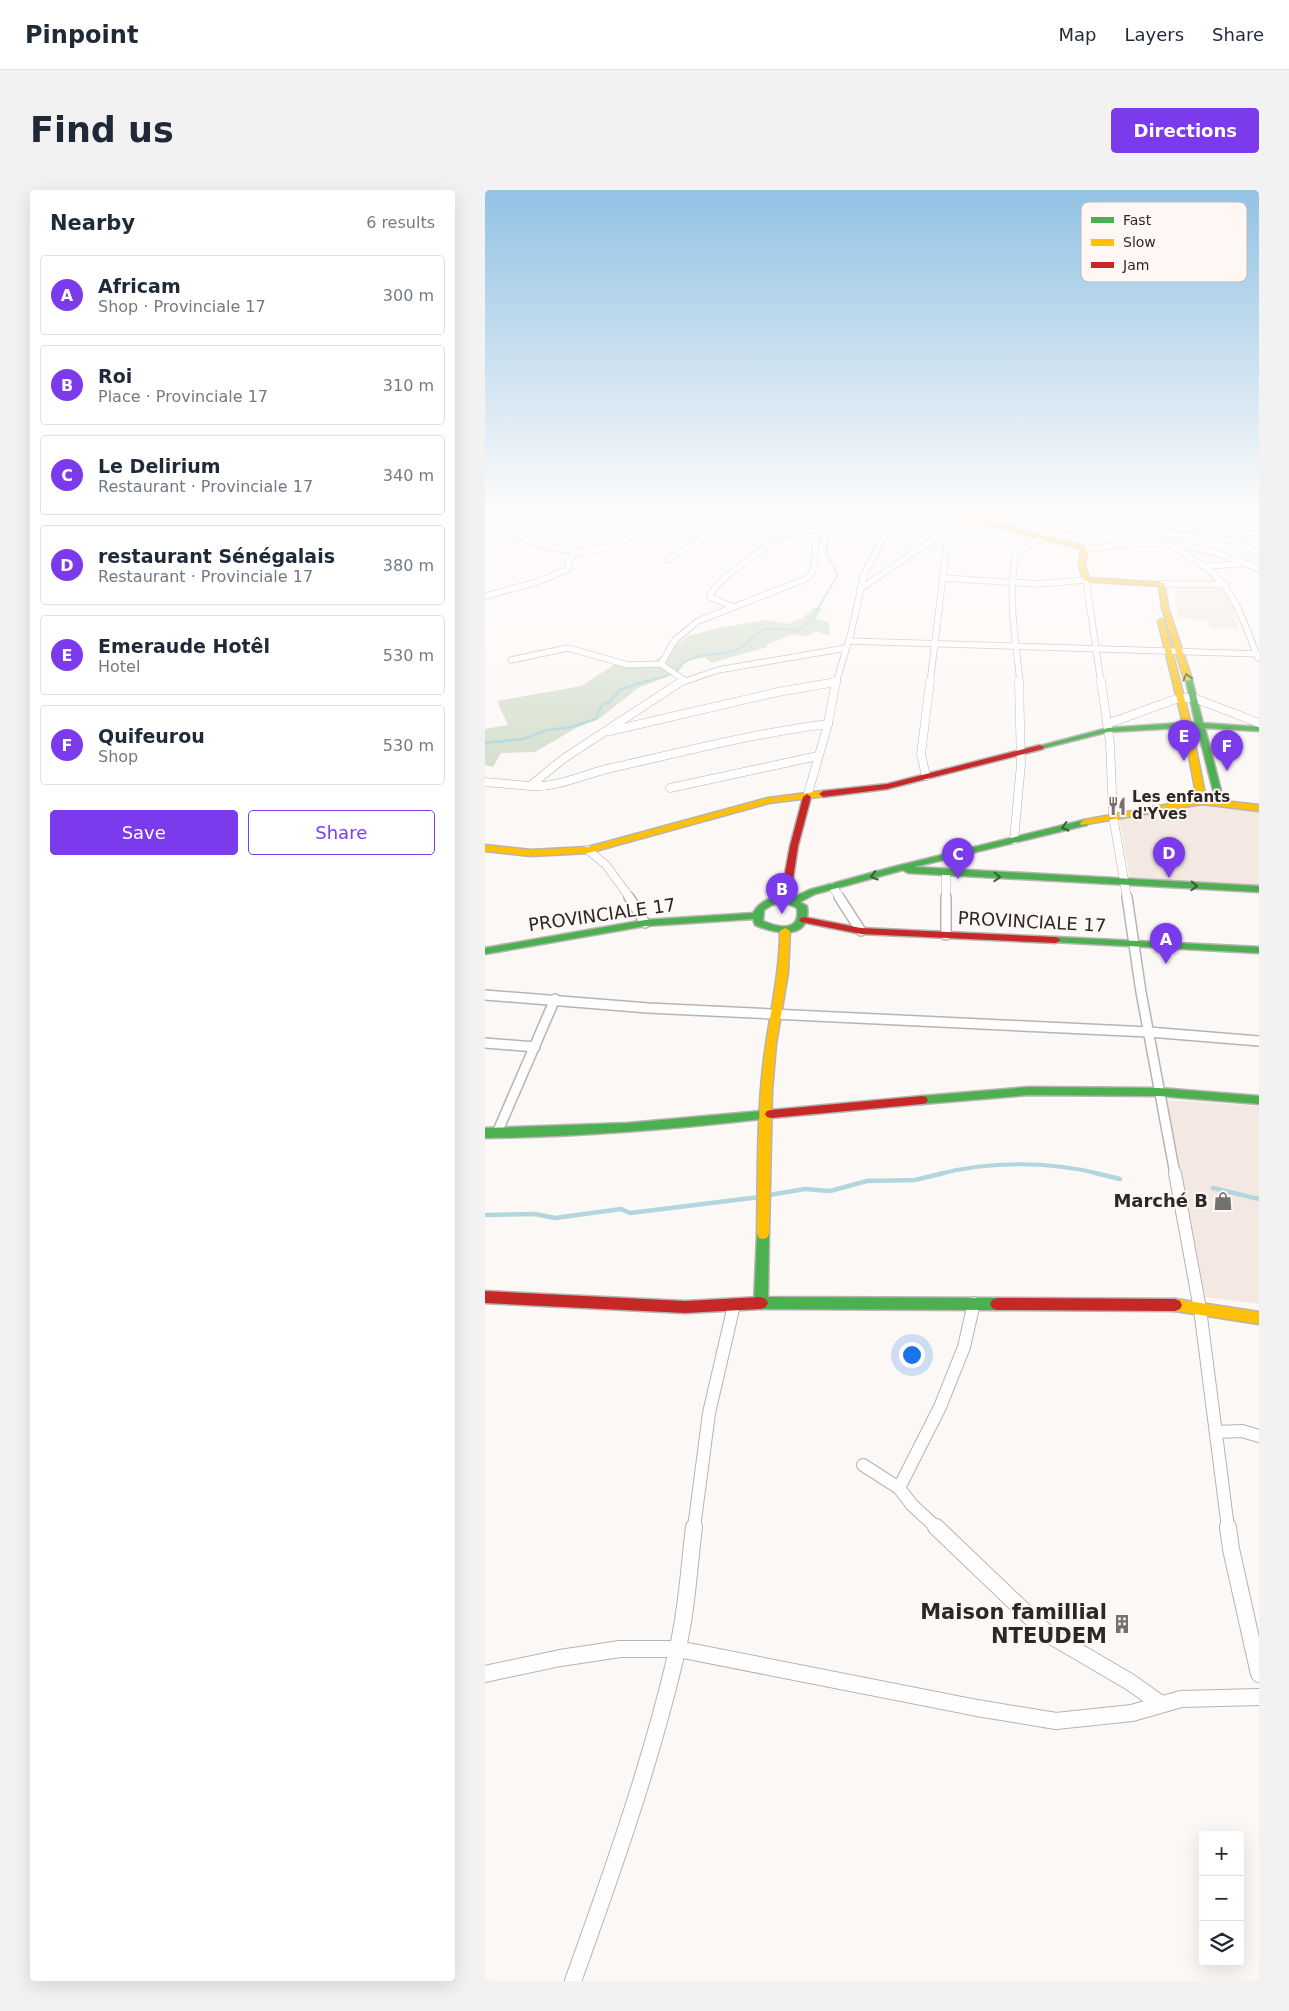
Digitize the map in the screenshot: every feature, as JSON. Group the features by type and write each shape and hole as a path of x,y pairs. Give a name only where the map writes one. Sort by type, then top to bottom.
{"street":[{"path":"711,598 733,607"},
{"path":"661,664 670,645 687,627 757,598"},
{"path":"789,900 794,846 828,724 836,682 858,598"},
{"path":"926,776 921,754 941,598"},
{"path":"1013,598 1020,688 1019,808 1014,840"},
{"path":"1088,598 1108,727 1113,816 1136,945 1141,992 1200,1309 1231,1549 1259,1674"},
{"path":"1155,598 1194,698 1220,802"},
{"path":"1164,598 1174,650 1179,698 1187,724 1202,801"},
{"path":"530,786 563,758 683,680 719,670 847,644 936,642 1095,650 1174,650 1258,656 1233,598"},
{"path":"511,660 568,648 628,665 661,664 683,680"},
{"path":"599,734 778,692 836,682"},
{"path":"485,848 531,854 588,850 768,801 887,786 1020,753 1108,727 1179,698 1194,698 1259,723"},
{"path":"485,782 546,787 599,771 704,747 796,728 828,724"},
{"path":"1108,727 1200,724 1259,729"},
{"path":"670,788 818,756"},
{"path":"789,900 802,906 805,912 804,920 797,927 785,931 765,928 758,923 755,916 757,909 764,903 789,900 896,869 1113,816 1202,801 1259,808"},
{"path":"588,850 604,861 612,870 645,923"},
{"path":"896,869 947,874 1125,884 1259,889"},
{"path":"946,935 947,874"},
{"path":"833,887 861,930"},
{"name":"PROVINCIALE 17","path":"485,952 645,923 755,916"},
{"name":"PROVINCIALE 17","path":"804,920 861,930 1259,950"},
{"path":"761,1303 766,1115 776,1014 786,952 785,931"},
{"path":"485,996 555,999 648,1008 1149,1032 1259,1041"},
{"path":"497,1133 555,999"},
{"path":"485,1043 535,1047"},
{"path":"485,1132 547,1133 657,1127 1029,1091 1159,1092 1259,1100"},
{"path":"485,1297 685,1307 761,1303 1169,1304 1259,1318"},
{"path":"899,1488 940,1407 963,1346 974,1303"},
{"path":"573,1981 611,1874 655,1735 678,1649 709,1412 734,1305"},
{"path":"1216,1432 1241,1431 1259,1436"},
{"path":"863,1465 899,1488 912,1506 978,1564 1049,1634 1130,1682 1161,1704"},
{"path":"485,1674 560,1658 620,1649 678,1649 977,1708 1056,1721 1132,1713 1181,1699 1259,1697"}],"shaded area":[{"path":"1227,598 1233,607 1239,629 1211,628 1208,620 1179,618 1174,599"},
{"path":"1208,803 1259,810 1259,886 1130,881 1119,818 1186,805"},
{"name":"Marché B","path":"1167,1100 1259,1106 1259,1304 1205,1297"}],"green space":[{"path":"815,607 822,608 816,619 828,622 830,636 816,631 806,637 794,634 765,645 768,647 711,663 705,657 685,662 678,673 638,688 599,719 576,728 535,752 501,753 493,767 485,765 485,729 508,725 497,701 581,686 622,660 644,665 651,664 688,636 718,628 766,620 788,624 804,617"}],"waterway":[{"path":"675,672 682,664 698,656 725,653 742,647 763,630 798,631 812,619 824,598"},
{"path":"642,683 668,675"},
{"path":"485,743 523,739 547,730 572,727 595,719 602,705 609,702 621,689 647,681"},
{"path":"939,1174 978,1167 1019,1164 1061,1167 1100,1174"},
{"path":"769,1195 805,1189 830,1191 867,1181 915,1180 944,1173"},
{"path":"1095,1173 1120,1179"},
{"path":"1213,1188 1259,1199"},
{"path":"485,1215 535,1214 555,1218 621,1209 630,1213 760,1197"}],"traffic: fast":[{"path":"1188,679 1220,802"},
{"path":"1040,747 1108,730 1187,724 1259,729"},
{"path":"794,901 812,892 896,869 1084,823"},
{"path":"908,870 1259,889"},
{"path":"785,899 802,906 803,916 801,923 797,927 782,929 758,923 758,912 764,905 785,899"},
{"path":"485,951 645,923 755,916"},
{"path":"1056,940 1259,950"},
{"path":"922,1100 1029,1091 1159,1092 1259,1100"},
{"path":"485,1133 557,1132 628,1128 771,1114"},
{"path":"763,1234 761,1303 997,1304"}],"traffic: slow":[{"path":"1164,598 1165,608 1188,679"},
{"path":"1161,621 1187,724 1202,801"},
{"path":"485,848 531,853 588,850 768,801 823,794"},
{"path":"1084,823 1202,801 1259,808"},
{"path":"763,1234 768,1068 783,973 785,931"},
{"path":"1175,1305 1259,1318"}],"traffic: jam":[{"path":"823,794 887,786 1040,747"},
{"path":"785,899 794,846 807,797"},
{"path":"804,920 861,931 1056,940"},
{"path":"771,1114 922,1100"},
{"path":"485,1297 685,1307 761,1303"},
{"path":"997,1304 1175,1305"}],"place":[{"name":"Emeraude Hotêl","path":"1184,761"},
{"name":"Quifeurou","path":"1227,771"},
{"name":"Les enfants d'Yves","path":"1117,806"},
{"name":"restaurant Sénégalais","path":"1169,878"},
{"name":"Le Delirium","path":"958,879"},
{"name":"Roi","path":"782,914"},
{"name":"Africam","path":"1166,964"},
{"name":"Marché B","path":"1223,1201"},
{"name":"Maison famillial NTEUDEM","path":"1122,1624"}]}
